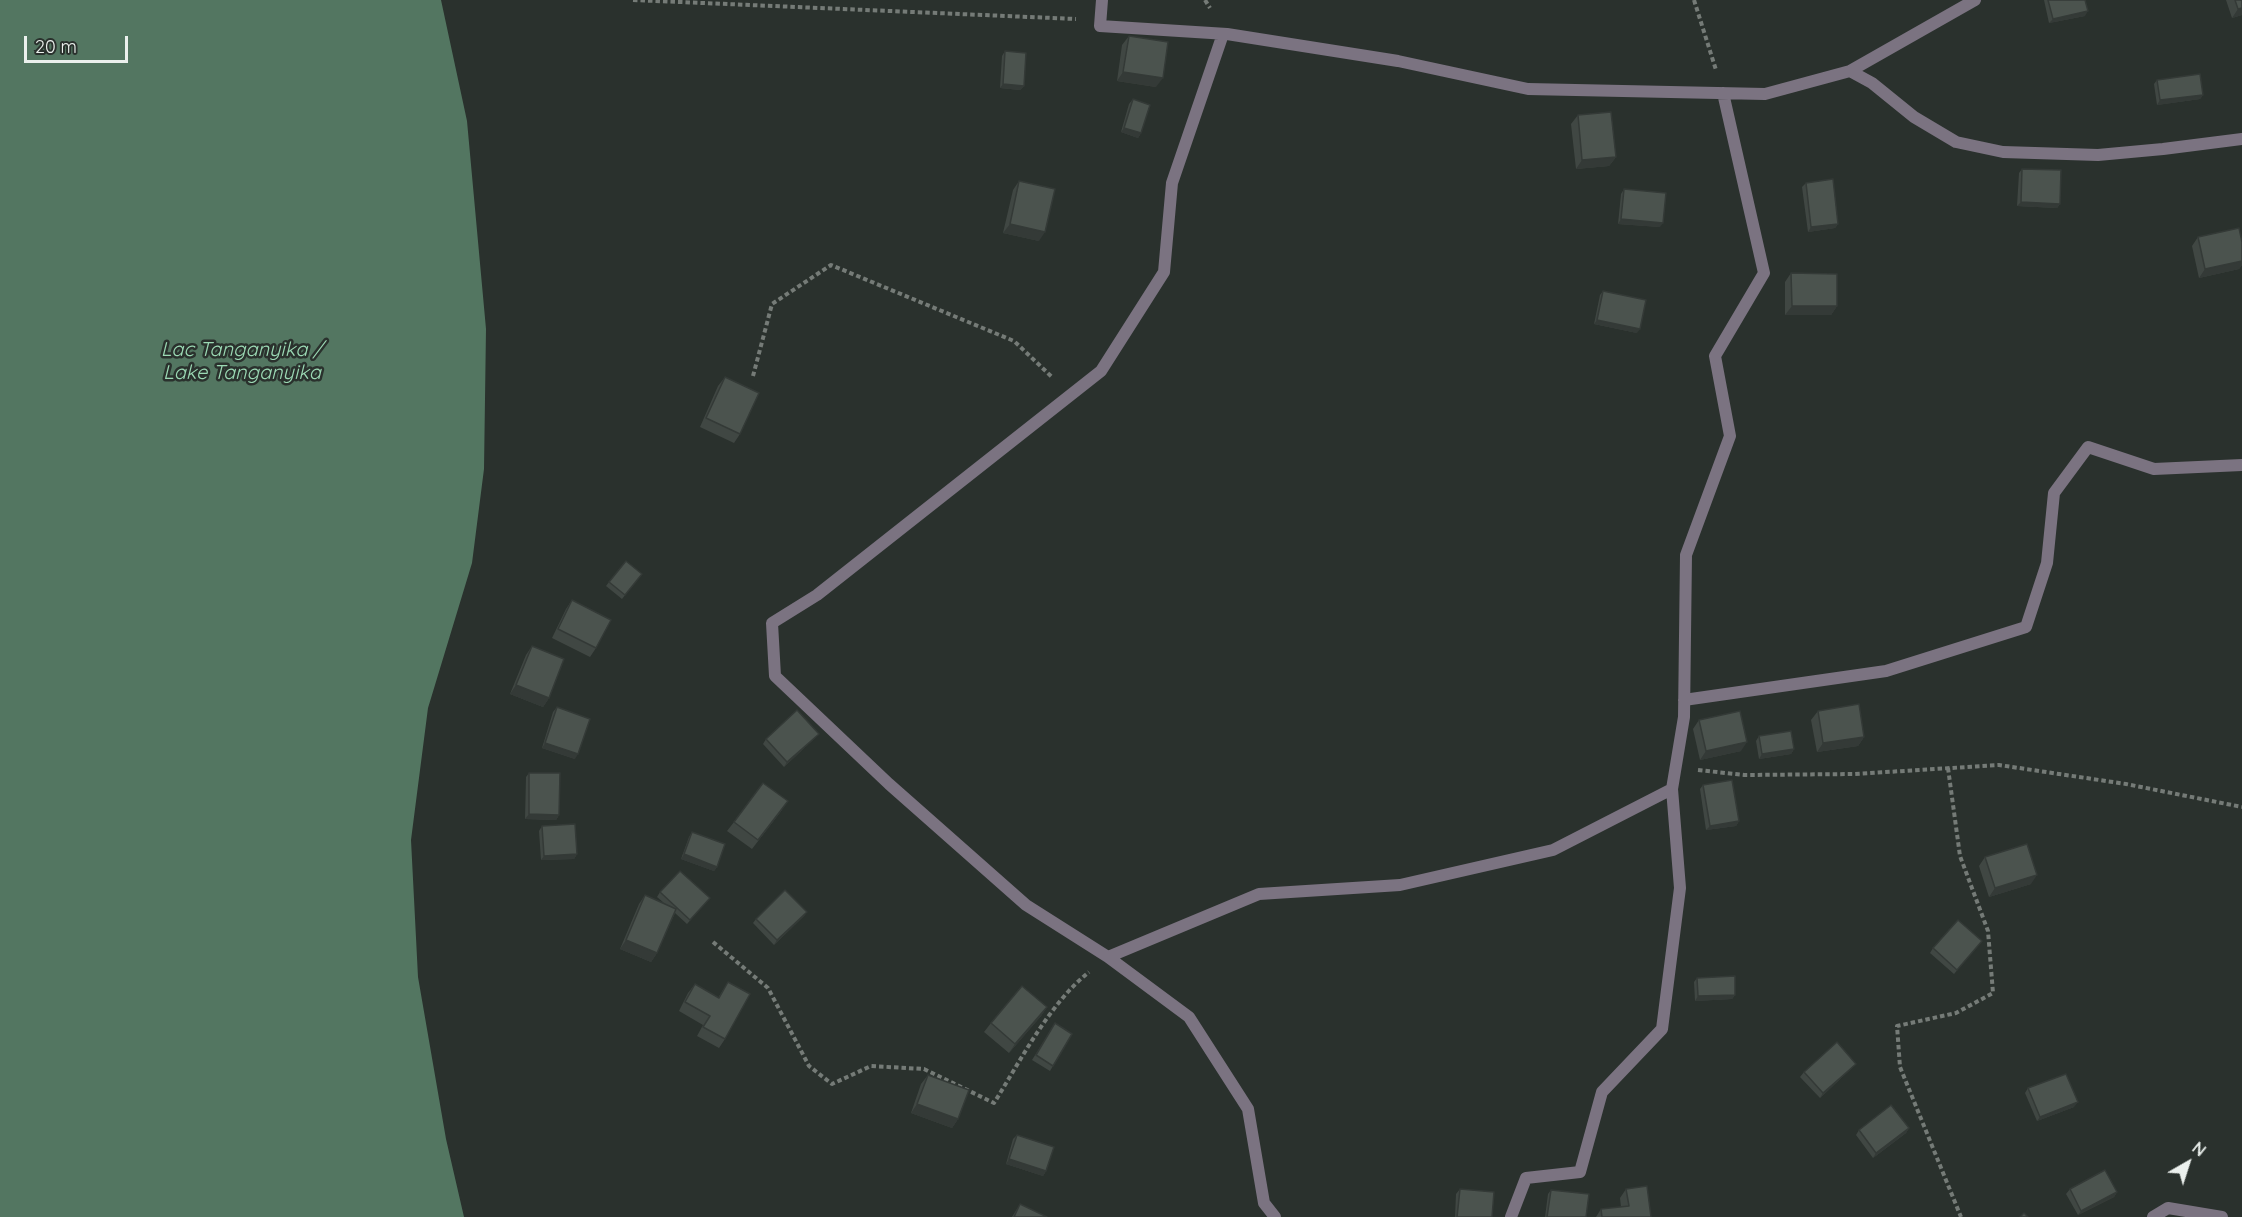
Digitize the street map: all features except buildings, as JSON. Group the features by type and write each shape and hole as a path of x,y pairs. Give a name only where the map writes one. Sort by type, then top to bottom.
{"street":[{"path":"1102,0 1100,26 1223,34 1398,62 1528,89 1765,94 1850,71 1975,0"},
{"path":"1223,34 1172,183 1164,272 1101,371 817,595 772,624 772,634 775,676 889,784 1026,905 1108,957 1189,1017 1248,1109 1263,1203 1275,1217"},
{"path":"1850,71 1872,83 1914,117 1956,142 2003,152 2098,155 2242,139"},
{"path":"1511,1217 1526,1178 1581,1172 1602,1092 1662,1029 1680,888 1672,789 1684,699 1686,555 1730,436 1715,356 1764,273 1723,93"},
{"path":"1684,699 1886,671 2026,627 2047,563 2054,493 2088,447 2154,469 2242,465"},
{"path":"1108,957 1259,894 1400,885 1553,850 1672,789"},
{"path":"2153,1217 2168,1208 2222,1217"}],"path":[{"path":"633,0 1101,20"},
{"path":"1694,0 1723,93"},
{"path":"753,376 772,304 831,265 1014,341 1071,395"},
{"path":"1676,768 1744,775 1855,774 1999,765 2126,784 2242,807"},
{"path":"1948,768 1960,856 1988,931 1993,993 1956,1013 1897,1026 1900,1067 1961,1217"},
{"path":"713,942 768,988 809,1066 832,1084 871,1066 924,1070 994,1103 1032,1041 1072,985 1108,957"}],"water":[{"name":"Lac Tanganyika / Lake Tanganyika","path":"0,0 441,0 467,121 486,329 484,469 472,563 428,708 411,840 418,977 446,1139 464,1217 0,1217"}]}
